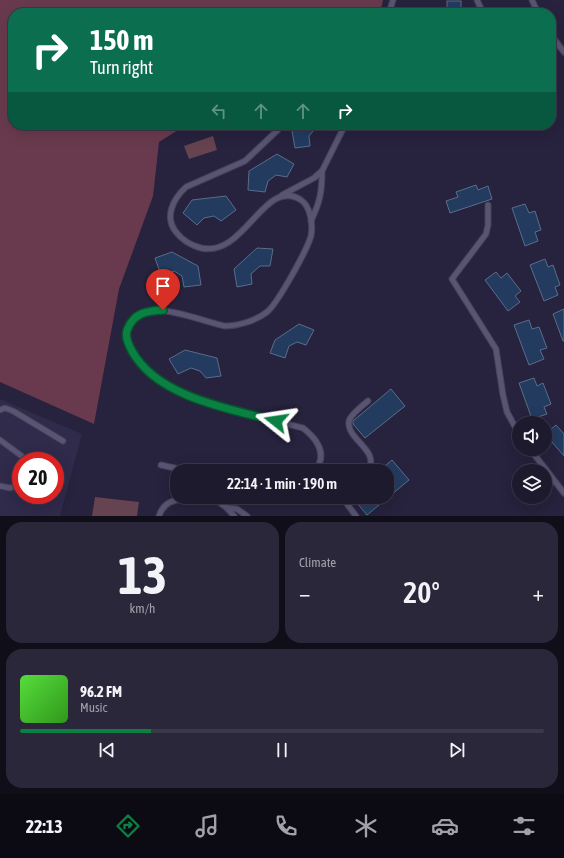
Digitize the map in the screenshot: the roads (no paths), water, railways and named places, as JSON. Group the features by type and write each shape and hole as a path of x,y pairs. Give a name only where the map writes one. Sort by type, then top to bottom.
{"lane":[{"path":"556,42 564,52"},
{"path":"278,130 245,161 186,187 179,193 171,206 171,220 174,229 182,239 193,246 205,249 217,249 229,243 241,233 263,208 282,195 314,178 322,171 342,130"},
{"path":"311,222 319,206 322,190 322,171"},
{"path":"282,195 301,200 307,206 311,222 311,236 297,266 273,307 267,312 235,326 225,326 163,310 149,311 140,314 131,321 126,331 128,344 135,357 150,373 168,385 209,403 303,428 314,437 320,450 319,464"},
{"path":"488,205 488,226 486,234 452,279 496,349 503,395 507,412 512,421"},
{"path":"368,400 351,417 349,421 351,431 367,450 372,464"},
{"path":"0,410 5,408 13,411 63,442"},
{"path":"0,440 16,452"},
{"path":"535,456 564,493"},
{"path":"161,465 170,467"},
{"path":"0,486 12,487"},
{"path":"159,516 162,508 170,502"},
{"path":"222,504 234,516"},
{"path":"347,504 356,516"},
{"path":"227,508 237,509 247,516"}]}
